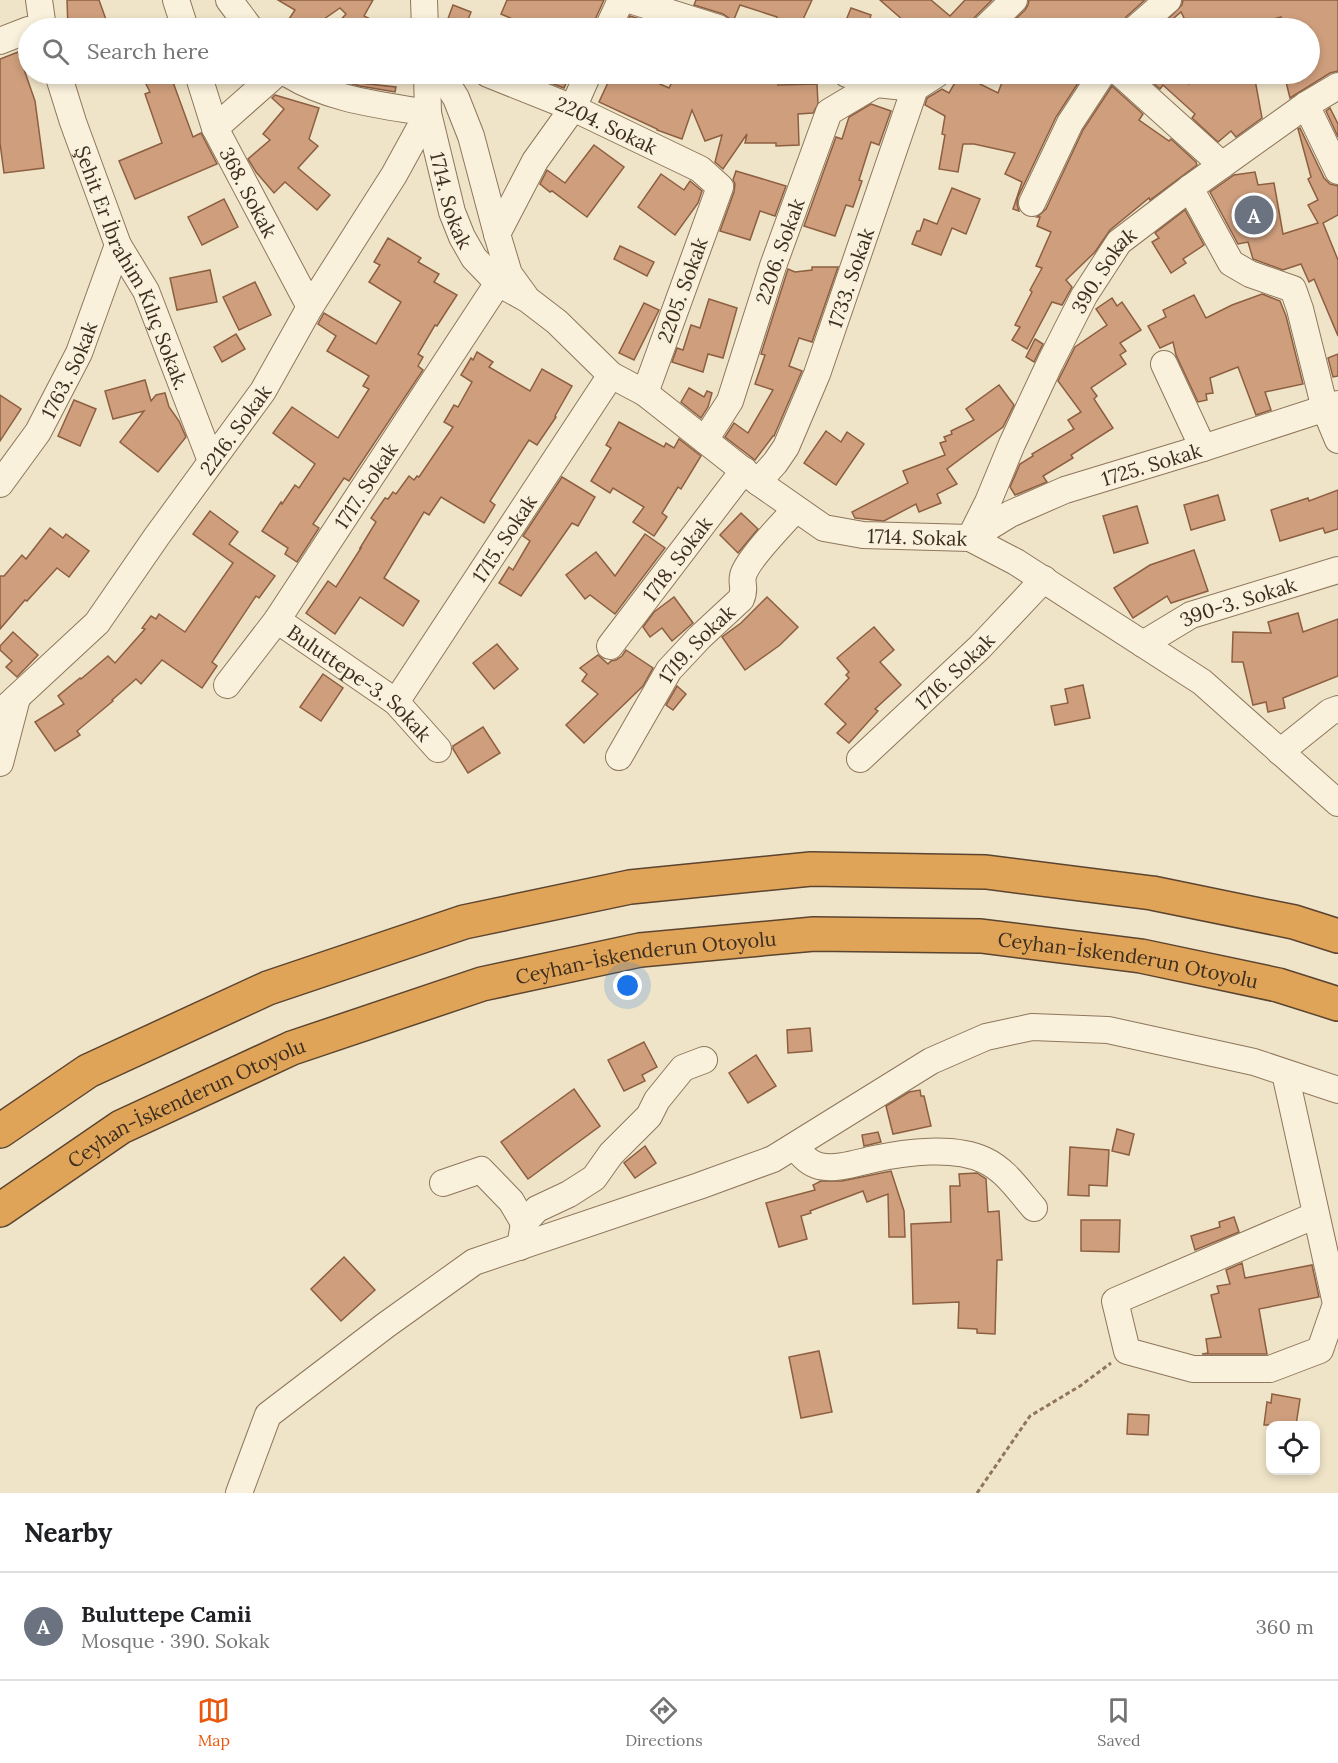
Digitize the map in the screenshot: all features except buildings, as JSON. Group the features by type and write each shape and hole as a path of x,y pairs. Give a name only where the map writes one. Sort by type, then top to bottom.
{"highway":[{"path":"0,1125 88,1071 268,988 464,922 630,887 811,869 986,872 1152,892 1294,922 1338,936"},
{"name":"Ceyhan-İskenderun Otoyolu","path":"0,1210 121,1127 292,1048 482,984 640,950 814,934 981,936 1141,956 1278,985 1338,1004"},
{"path":"0,1235 124,1143 292,1048"},
{"path":"0,1131 88,1071"}],"street":[{"path":"38,18 39,0"},
{"path":"176,0 182,18"},
{"path":"229,0 242,18"},
{"path":"613,18 621,0"},
{"path":"630,0 687,18"},
{"path":"995,18 1014,0"},
{"path":"1147,18 1167,0"},
{"path":"422,1 424,18"},
{"path":"0,41 18,35"},
{"name":"Şehit Er İbrahim Kılıç Sokak.","path":"61,84 118,245 146,291 212,461"},
{"name":"368. Sokak","path":"201,84 215,128 310,307"},
{"path":"215,128 265,84"},
{"path":"309,84 348,99 428,113"},
{"name":"1714. Sokak","path":"427,84 428,113 452,212 474,258 498,283 527,299 557,322 611,375 645,393 751,476 824,528 862,535 970,538 1016,562 1202,682 1338,803"},
{"name":"1714. Sokak","path":"447,84 456,98 471,136 509,274 527,299"},
{"name":"2204. Sokak","path":"513,84 573,108 700,169 720,187"},
{"path":"497,234 535,161 573,108 584,84"},
{"path":"876,84 915,88 921,84"},
{"name":"2206. Sokak","path":"705,440 730,401 773,266 829,112 876,84"},
{"path":"1032,203 1070,123 1095,84"},
{"path":"1132,84 1222,165"},
{"name":"390. Sokak","path":"970,538 1045,373 1084,296 1119,242 1306,105 1338,86"},
{"name":"1733. Sokak","path":"751,476 775,463 786,447 817,374 915,88"},
{"path":"1306,105 1338,171"},
{"name":"2216. Sokak","path":"8,705 97,623 263,391 310,307 394,175 428,113"},
{"name":"2205. Sokak","path":"645,393 720,187"},
{"path":"1190,188 1231,263 1250,274 1293,289 1332,406 1338,440"},
{"name":"1763. Sokak","path":"0,484 38,432 80,353 118,245"},
{"name":"1717. Sokak","path":"227,685 277,620 498,283"},
{"path":"1164,364 1203,448"},
{"name":"1715. Sokak","path":"396,702 611,375"},
{"name":"1725. Sokak","path":"970,538 1010,514 1065,490 1332,406"},
{"name":"1718. Sokak","path":"610,646 751,476"},
{"name":"1719. Sokak","path":"619,757 669,670 741,599 744,592 742,577 752,560 796,509"},
{"name":"390-3. Sokak","path":"1143,644 1191,615 1338,570"},
{"name":"1716. Sokak","path":"860,759 980,647 1044,579"},
{"name":"Buluttepe-3. Sokak","path":"277,620 396,702 438,749"},
{"path":"0,763 8,705"},
{"path":"1280,752 1330,712 1338,709"},
{"path":"239,1493 268,1415 386,1325 474,1263 522,1235 773,1159 931,1061 986,1037 1032,1027 1108,1030 1254,1062 1338,1090"},
{"path":"522,1235 537,1209 569,1194 594,1178 612,1154 649,1116 657,1100 683,1068 704,1060"},
{"path":"1286,1072 1336,1304 1320,1350 1270,1369 1193,1369 1127,1351 1115,1301 1316,1215"},
{"path":"795,1146 808,1161 826,1167 913,1154 953,1153 975,1157 996,1167 1034,1208"},
{"path":"442,1183 481,1170 511,1201 522,1235"}],"path":[{"path":"977,1493 1030,1416 1080,1386 1127,1351"}],"place":[{"name":"Buluttepe Camii","path":"1254,215"}]}
